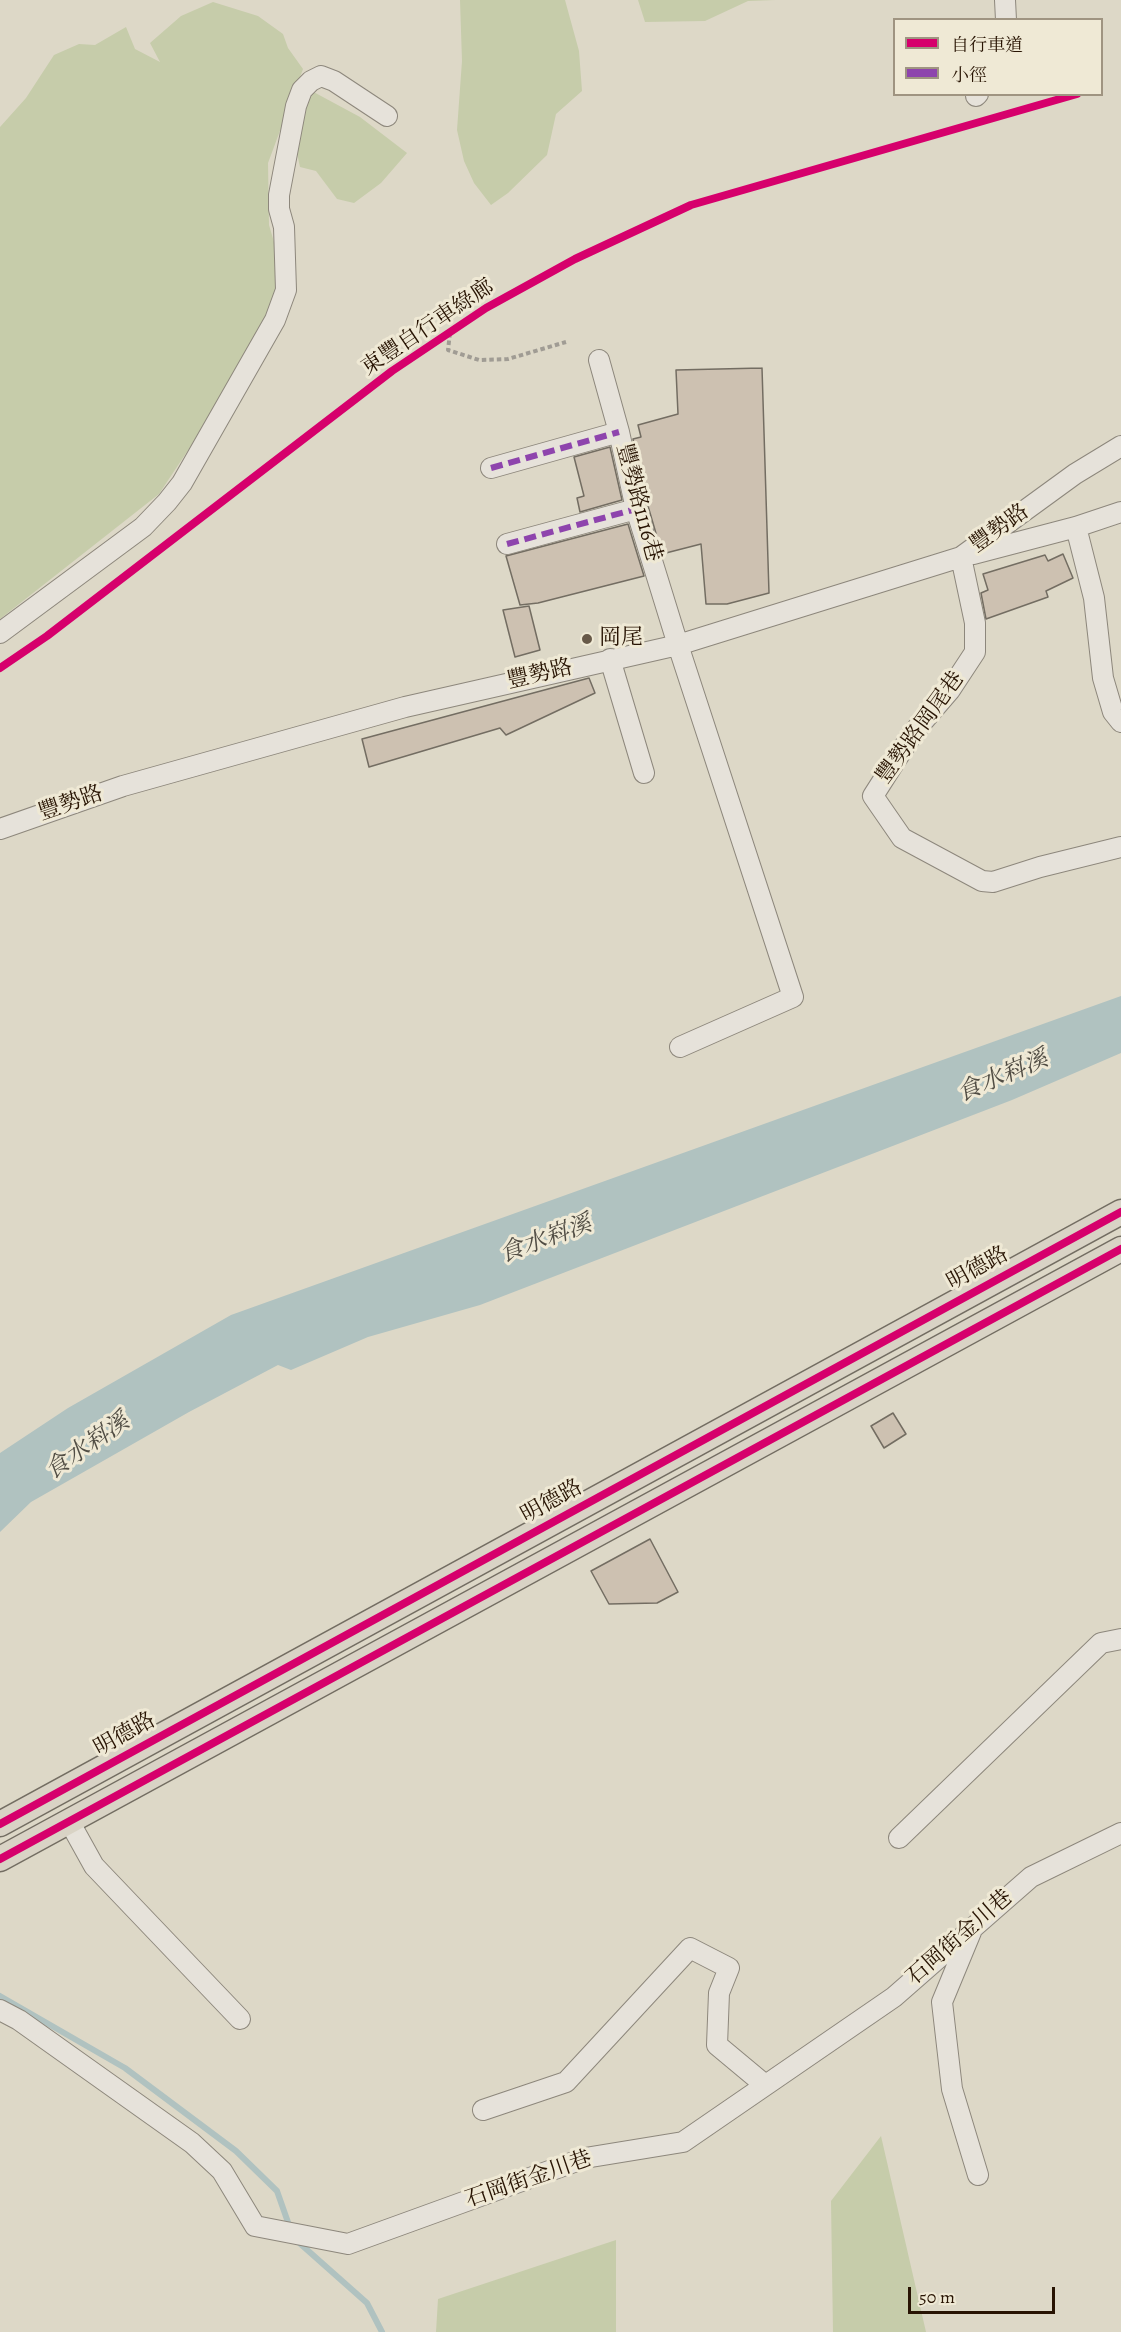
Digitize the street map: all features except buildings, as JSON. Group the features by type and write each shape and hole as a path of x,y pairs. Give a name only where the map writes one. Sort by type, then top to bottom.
{"main road":[{"name":"明德路","path":"0,1824 1121,1212"},
{"path":"0,1859 1121,1249"},
{"path":"1016,1270 1032,1297"}],"street":[{"path":"1005,0 1006,18"},
{"path":"0,633 143,527 167,502 182,483 274,320 286,290 284,227 279,209 279,195 296,106 302,90 311,81 321,76 334,81 387,116"},
{"name":"豐勢路1116巷","path":"599,360 619,432 636,509 678,645"},
{"path":"491,468 619,432"},
{"name":"豐勢路","path":"0,829 123,786 405,706 678,645 961,557 1075,474 1121,446"},
{"path":"507,544 636,509"},
{"path":"961,557 1121,512"},
{"path":"1076,526 1094,598 1103,678 1113,712 1121,722"},
{"name":"豐勢路岡尾巷","path":"961,557 975,623 975,652 950,690 913,733 873,796 902,838 982,881 993,882 1040,867 1121,847"},
{"path":"678,645 793,997 680,1047"},
{"path":"610,659 644,773"},
{"path":"899,1838 1101,1643 1121,1639"},
{"path":"69,1821 94,1866 240,2019"},
{"name":"石岡街金川巷","path":"0,2010 20,2020 192,2143 222,2171 255,2226 348,2244 585,2158 683,2142 894,1996 1031,1877 1121,1833"},
{"path":"973,1927 942,2001 952,2089 978,2175"},
{"path":"483,2110 566,2082 690,1948 729,1968 719,1993 717,2045 765,2085"}],"path":[{"path":"450,333 447,350 478,360 508,359 566,342"}],"green space":[{"path":"460,0 565,0 579,51 582,91 556,114 547,155 508,193 491,205 474,183 464,161 457,130 462,61"},
{"path":"638,0 775,0 748,1 705,21 645,22"},
{"path":"213,2 258,16 283,34 288,48 303,69 268,163 269,225 279,259 278,288 271,315 218,405 159,494 0,619 0,127 26,98 54,55 79,44 95,45 126,27 135,49 160,62 150,43 181,16"},
{"path":"308,89 360,117 407,153 381,183 354,203 337,199 316,171 300,167 291,126"},
{"path":"881,2136 926,2332 833,2332 831,2201"},
{"path":"616,2240 616,2332 436,2332 438,2299"}],"water":[{"name":"食水嵙溪","path":"1121,996 1121,1053 1012,1100 480,1305 368,1337 291,1370 278,1365 189,1412 31,1502 0,1532 0,1453 68,1408 231,1315"}],"waterway":[{"path":"0,1996 125,2068 236,2151 277,2191 290,2228"},
{"path":"296,2240 367,2303 382,2332"}],"marked path":[{"path":"491,468 619,432"},
{"path":"507,544 636,509"}],"cycle path":[{"name":"東豐自行車綠廊","path":"0,668 47,636 392,371 486,308 575,259 691,205 1070,96"},
{"path":"0,1824 1121,1212"},
{"path":"0,1859 1121,1249"}],"place":[{"name":"岡尾","path":"587,639"}]}
